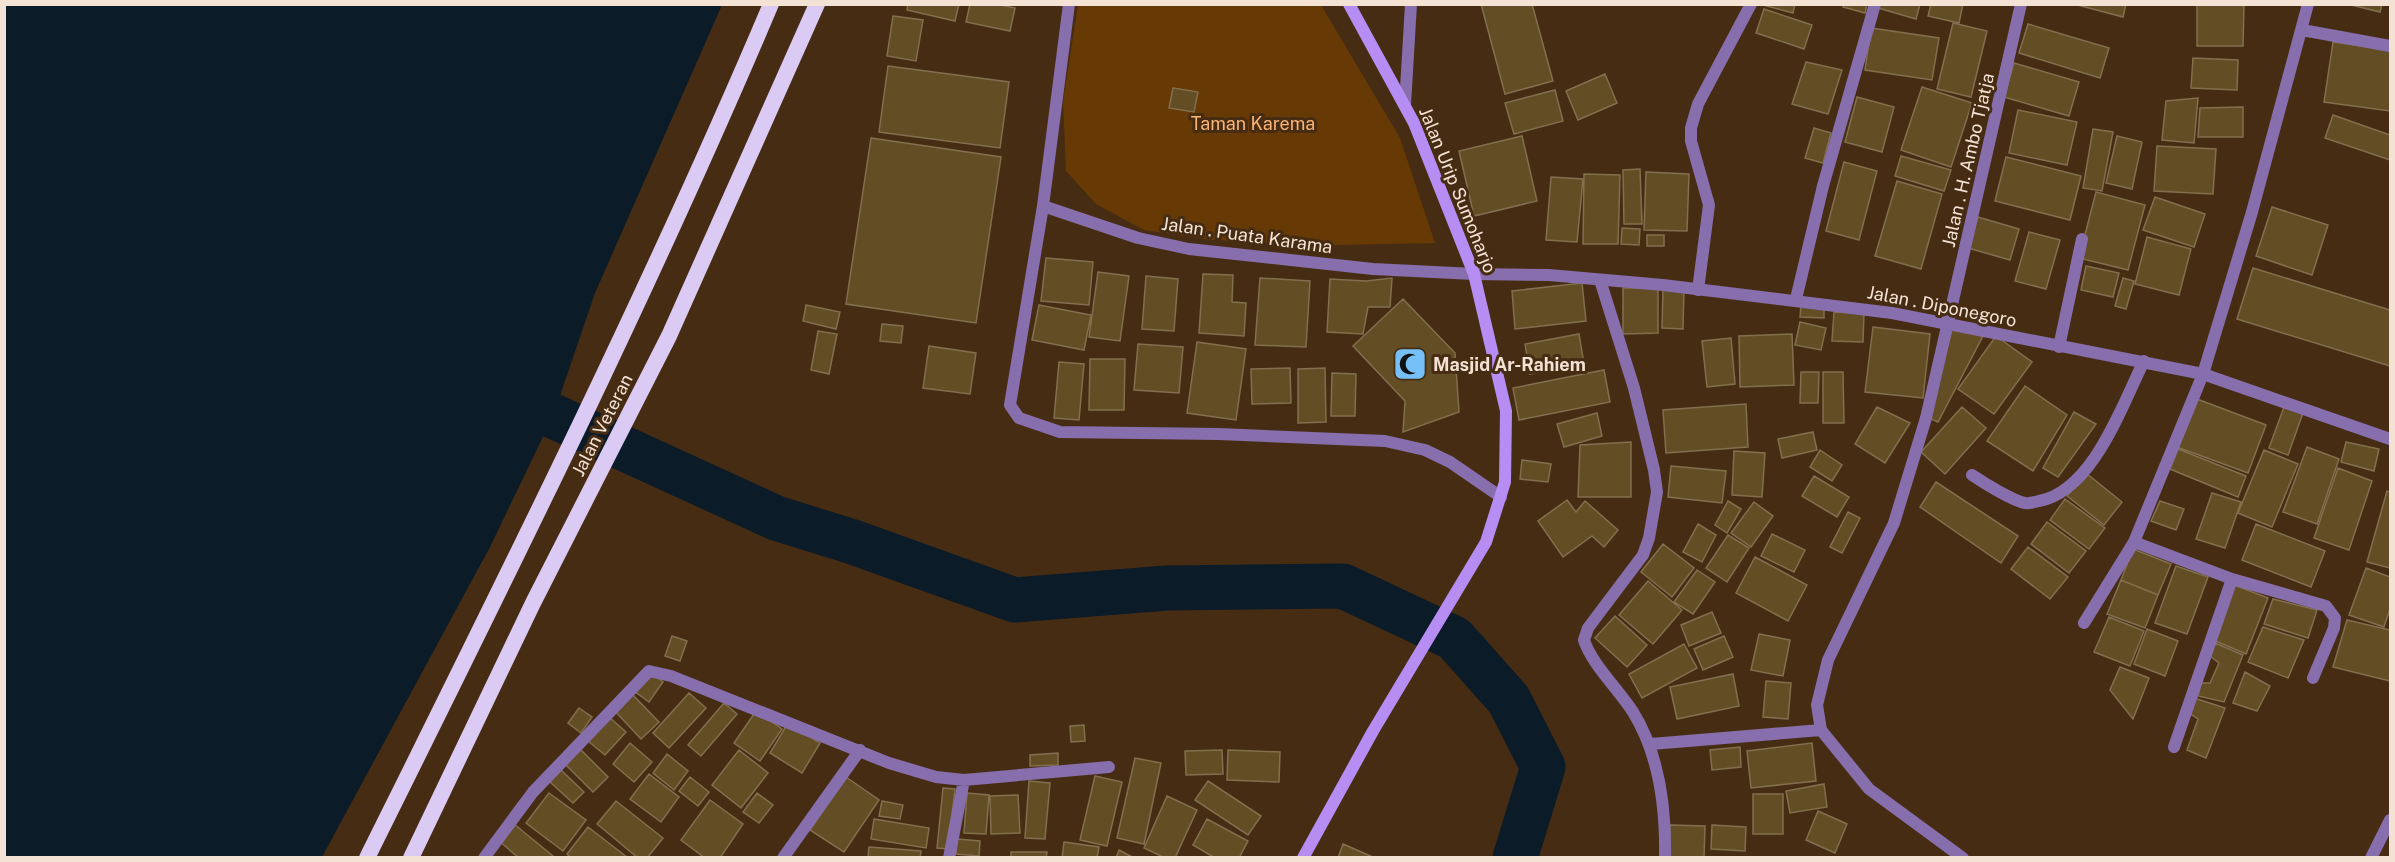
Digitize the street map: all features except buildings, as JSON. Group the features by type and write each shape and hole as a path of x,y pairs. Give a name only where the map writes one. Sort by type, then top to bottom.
{"highway":[{"name":"Jalan Veteran","path":"367,858 500,591 631,316 728,106 771,4"},
{"name":"Jalan Veteran","path":"411,858 533,603 669,336 817,4"}],"main road":[{"name":"Jalan Urip Sumoharjo","path":"1303,858 1373,731 1486,542 1505,482 1506,411 1474,274 1414,123 1348,4"}],"street":[{"path":"1069,4 1043,206 1010,405 1019,418 1060,432 1219,434 1385,441 1425,450 1450,462 1501,497"},
{"path":"1404,105 1410,4"},
{"path":"1698,290 1709,205 1691,141 1691,128 1698,104 1751,4"},
{"path":"1796,299 1823,186 1875,4"},
{"name":"Jalan . H. Ambo Tjatja","path":"1821,730 1817,705 1820,682 1832,651 1894,523 1926,418 2021,4"},
{"path":"2084,623 2134,542 2203,374 2308,4"},
{"path":"2302,30 2391,46"},
{"name":"Jalan . Puata Karama","path":"1043,206 1138,238 1189,249 1373,269 1474,274"},
{"path":"2059,347 2082,239"},
{"name":"Jalan . Diponegoro","path":"1474,274 1600,280 1796,299 1949,324 2203,374 2391,439"},
{"path":"1600,280 1634,388 1654,470 1657,492 1652,527 1642,555 1588,628 1584,640 1651,744 1662,802 1665,858"},
{"path":"1972,475 1996,490 2026,504 2046,500 2068,489 2084,472 2106,439 2144,361"},
{"path":"2134,542 2232,579 2326,606 2333,612 2334,628 2313,678"},
{"path":"2174,747 2232,579"},
{"path":"484,858 533,792 649,671 671,676 889,763 936,777 964,780 1109,767"},
{"path":"1651,744 1821,730 1869,789 1963,858"},
{"path":"783,858 860,750"},
{"path":"949,858 964,780"},
{"path":"2371,858 2391,820"}],"green space":[{"name":"Taman Karema","path":"1078,5 1321,5 1400,138 1435,243 1335,245 1212,240 1144,230 1096,204 1066,171 1063,101"}],"water":[{"path":"5,4 722,5 595,293 553,416 490,547 322,857 5,857"}],"waterway":[{"path":"553,416 776,518 853,542 1015,600 1167,588 1343,586 1454,638 1509,700 1543,767 1515,858"}],"place":[{"name":"Masjid Ar-Rahiem","path":"1410,364"}]}
